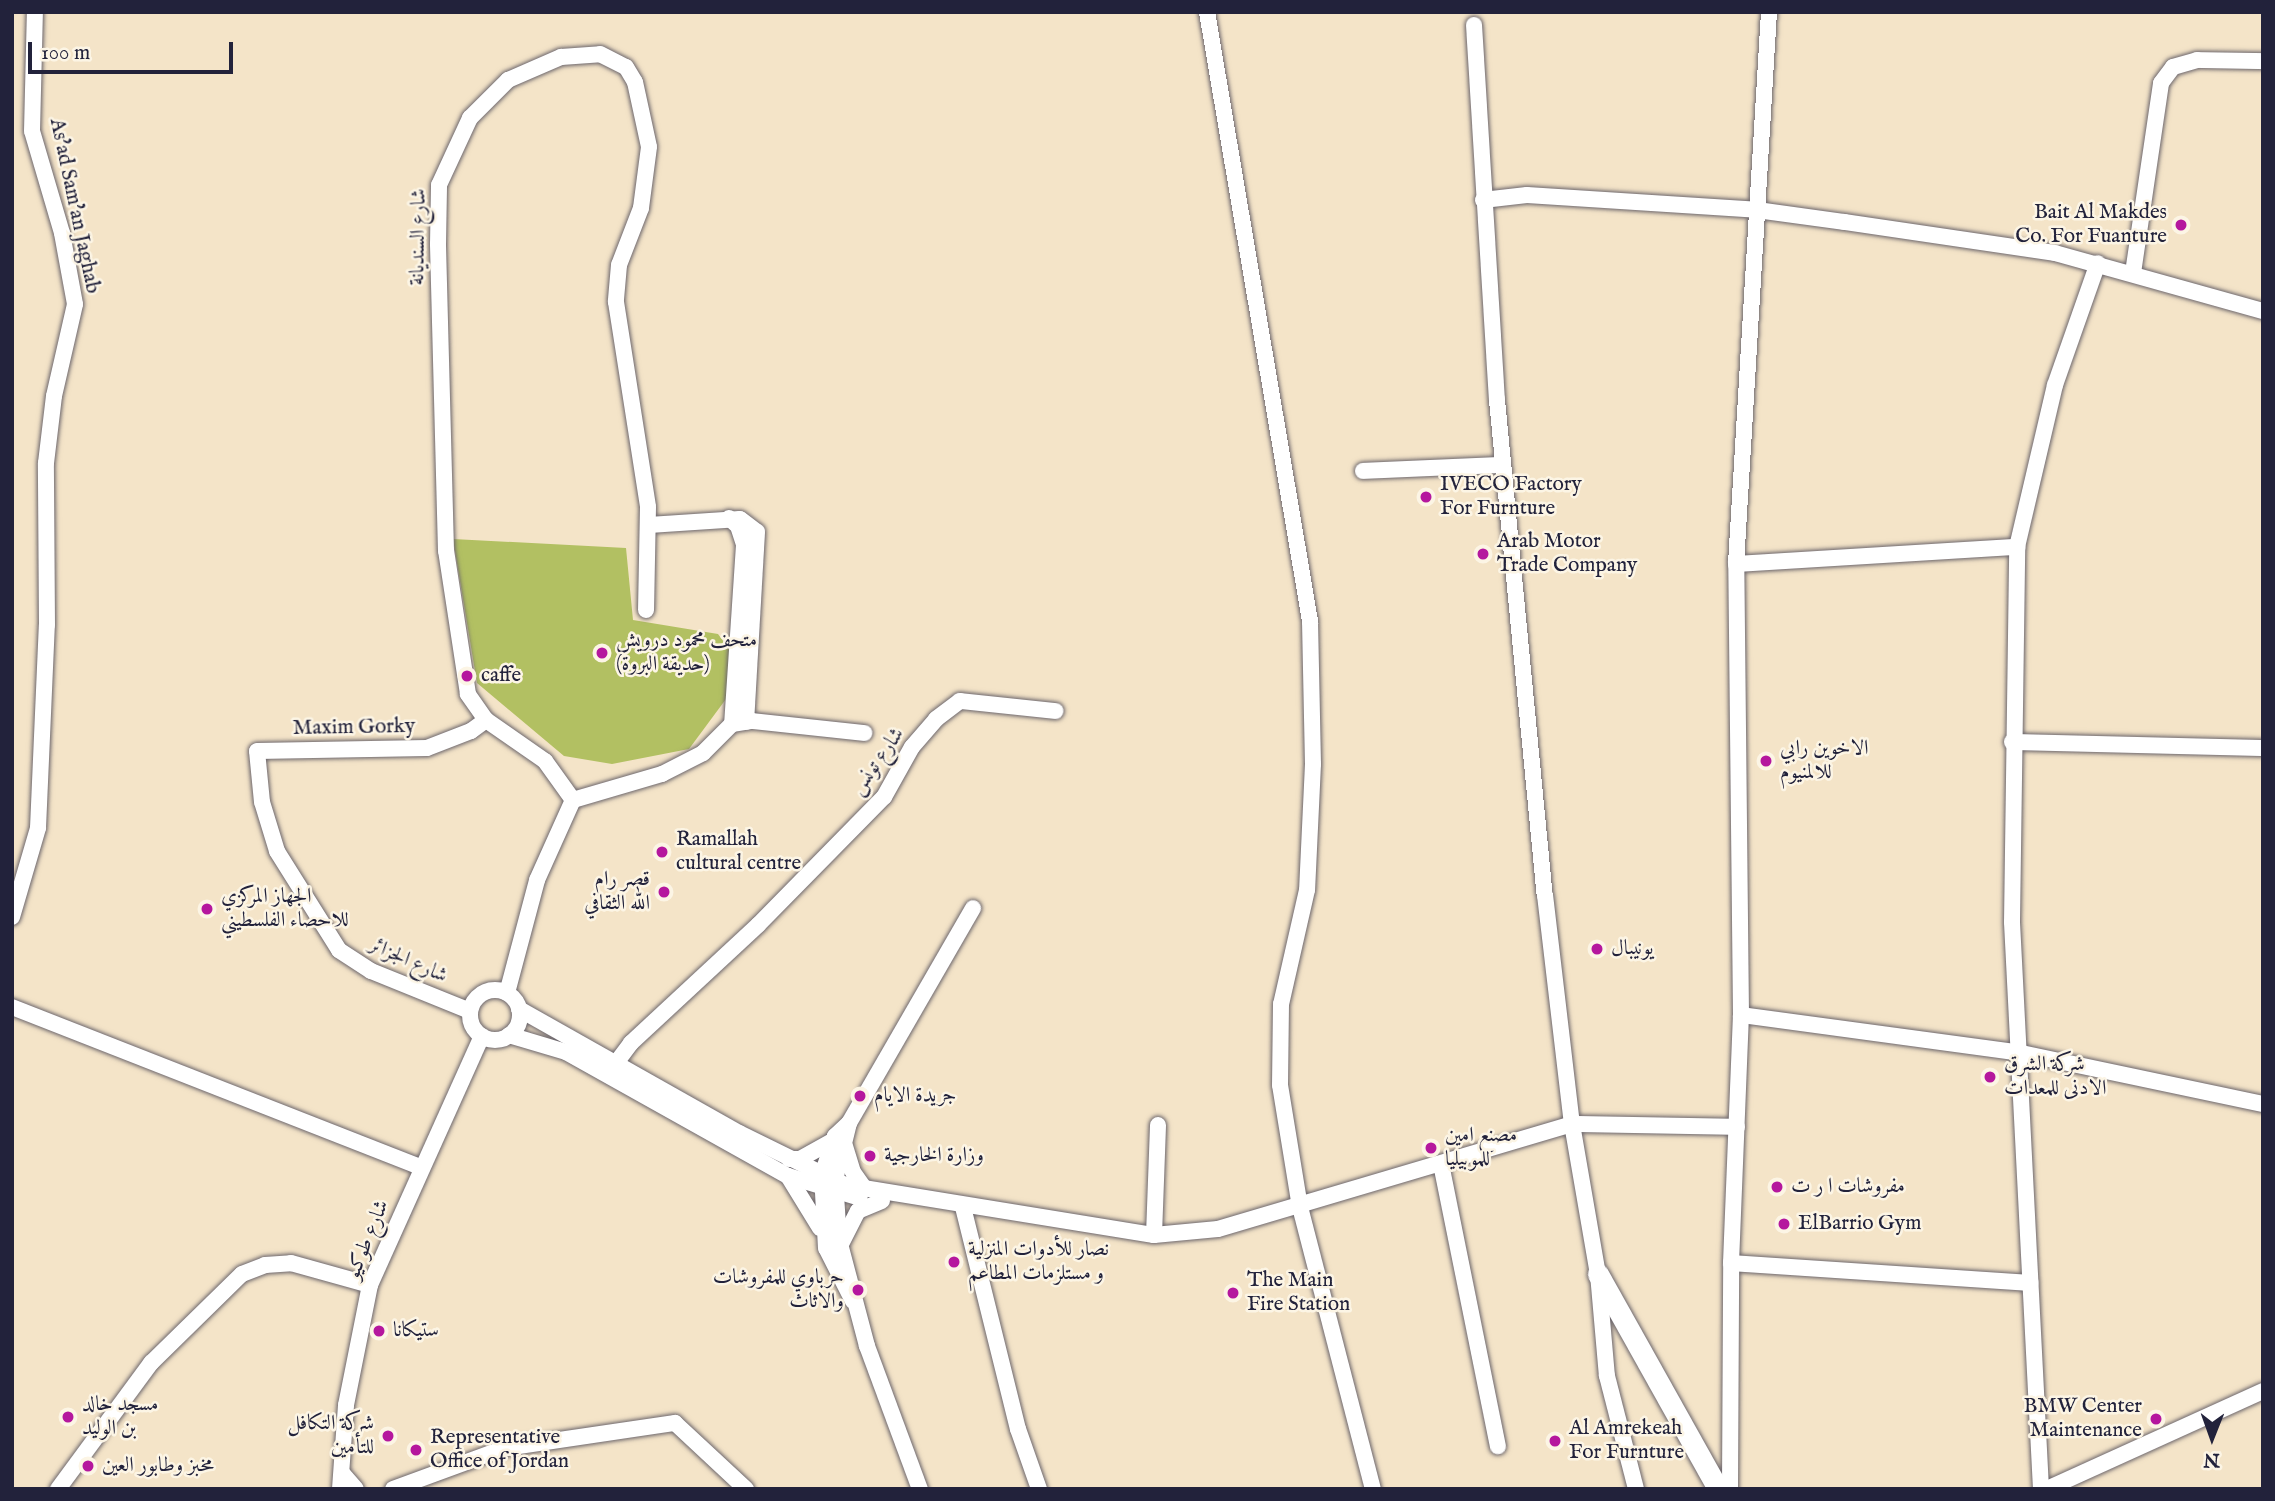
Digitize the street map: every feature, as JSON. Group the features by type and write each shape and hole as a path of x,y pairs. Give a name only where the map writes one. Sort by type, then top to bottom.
{"street":[{"name":"As'ad Sam'an Jaghab","path":"12,917 38,828 47,614 46,463 54,397 75,304 62,233 32,131 35,12"},
{"path":"1207,12 1310,621 1313,764 1307,890 1281,1004 1280,1085 1300,1207 1373,1489"},
{"path":"1730,1489 1731,1263 1741,1015 1736,564 1769,12"},
{"path":"1474,25 1483,201 1503,465 1572,1124 1598,1274 1606,1376 1636,1489"},
{"name":"شارع السنديانة","path":"573,800 545,761 486,720 468,694 446,551 439,185 460,135 488,97 534,66 561,57 613,57 630,74 642,108 649,146 641,208 619,265 616,302 639,436 649,525 646,610"},
{"path":"2133,273 2161,83 2173,67 2197,61 2263,61"},
{"path":"1483,201 1527,195 1757,210 2098,263 2263,312"},
{"path":"2041,1489 2021,1053 2012,922 2012,742 2017,547 2055,385 2098,263"},
{"path":"1363,471 1503,465"},
{"path":"649,525 729,518 738,526 744,545 739,723"},
{"path":"1736,564 2017,547"},
{"name":"شارع تونس","path":"616,1063 631,1043 758,925 884,797 912,747 936,719 960,701 1055,711"},
{"name":"Maxim Gorky","path":"257,751 427,748 471,731 486,720"},
{"path":"507,993 537,880 573,800 663,774 703,753 739,723 864,733"},
{"path":"2012,742 2263,748"},
{"name":"شارع الجزائر","path":"257,751 262,802 276,851 339,950 371,971 470,1011"},
{"path":"824,1237 828,1184 839,1143 973,908"},
{"path":"507,993 484,992 470,1011 472,1026 482,1036 497,1040 509,1035 519,1020 519,1009"},
{"path":"507,993 519,1009 789,1159 828,1184 882,1201 963,1208"},
{"path":"12,1007 421,1167"},
{"path":"1741,1015 2021,1053 2263,1104"},
{"path":"509,1035 566,1052 788,1176 963,1208 1154,1235 1218,1229 1300,1207 1572,1124 1737,1127"},
{"name":"شارع طوكيو","path":"341,1481 346,1405 370,1285 482,1036"},
{"path":"1154,1235 1158,1125"},
{"path":"789,1159 800,1159 839,1143"},
{"path":"839,1143 865,1189"},
{"path":"1441,1164 1498,1446"},
{"path":"788,1176 824,1237 832,1267 853,1301"},
{"path":"828,1184 853,1301 920,1489"},
{"path":"841,1248 848,1225 858,1211 882,1201"},
{"path":"963,1208 1018,1429 1039,1489"},
{"path":"58,1489 151,1363 242,1274 265,1265 290,1263 370,1285"},
{"path":"1731,1263 2030,1283"},
{"path":"1598,1274 1718,1489"},
{"path":"2047,1489 2263,1391"},
{"path":"401,1488 439,1469 505,1448 675,1423 746,1489"},
{"path":"341,1481 356,1489"}],"green space":[{"name":"متحف محمود درويش (حديقة البروة)","path":"453,539 626,548 633,620 718,634 746,672 689,749 612,764 564,756 477,683"}],"place":[{"name":"Bait Al Makdes Co. For Fuanture","path":"2181,225"},
{"name":"IVECO Factory For Furnture","path":"1426,497"},
{"name":"Arab Motor Trade Company","path":"1483,554"},
{"name":"متحف محمود درويش (حديقة البروة)","path":"602,653"},
{"name":"caffe","path":"467,676"},
{"name":"الاخوين رابي للالمنيوم","path":"1766,761"},
{"name":"Ramallah cultural centre","path":"662,852"},
{"name":"قصر رام الله الثقافي","path":"664,892"},
{"name":"الجهاز المركزي للاحصاء الفلسطيني","path":"207,909"},
{"name":"يونيبال","path":"1597,949"},
{"name":"شركة الشرق الادنى للمعدات","path":"1990,1077"},
{"name":"جريدة الايام","path":"860,1096"},
{"name":"مصنع امين للموبيليا","path":"1431,1148"},
{"name":"وزارة الخارجية","path":"870,1156"},
{"name":"مفروشات ا ر ت","path":"1777,1187"},
{"name":"ElBarrio Gym","path":"1784,1224"},
{"name":"نصار للأدوات المنزلية و مستلزمات المطاعم","path":"954,1262"},
{"name":"حرباوي للمفروشات والاثاث","path":"858,1290"},
{"name":"The Main Fire Station","path":"1233,1293"},
{"name":"ستيكانا","path":"379,1331"},
{"name":"مسجد خالد بن الوليد","path":"68,1417"},
{"name":"BMW Center Maintenance","path":"2156,1419"},
{"name":"شركة التكافل للتأمين","path":"388,1436"},
{"name":"Al Amrekeah For Furnture","path":"1555,1441"},
{"name":"Representative Office of Jordan","path":"416,1450"},
{"name":"مخبز وطابور العين","path":"88,1466"}]}
